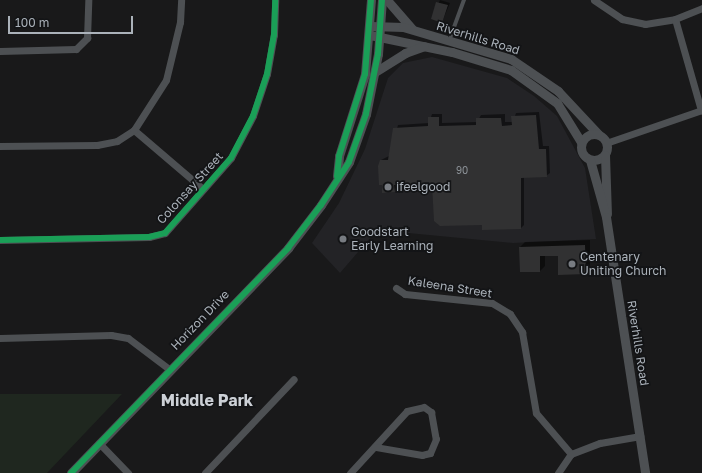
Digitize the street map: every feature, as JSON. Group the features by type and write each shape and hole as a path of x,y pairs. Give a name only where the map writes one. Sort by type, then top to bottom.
{"street":[{"path":"0,51 76,49 87,38 88,0"},
{"path":"0,146 97,145 117,141 134,130 166,80 180,22 180,0"},
{"name":"Colonsay Street","path":"0,240 149,237 165,233 231,158 253,116 269,61 275,0"},
{"name":"Horizon Drive","path":"337,176 339,156 361,94 370,30 371,0"},
{"name":"Horizon Drive","path":"71,473 296,238 337,176 349,162 360,132 375,72 382,0"},
{"path":"387,0 413,30"},
{"path":"594,0 622,19 645,24 675,19 702,8"},
{"path":"606,143 701,110 675,19"},
{"name":"Riverhills Road","path":"370,30 489,63 532,82 565,112 581,142"},
{"name":"Riverhills Road","path":"380,32 413,30 526,67 558,91 599,135"},
{"path":"375,72 405,53 426,46"},
{"path":"134,130 203,189"},
{"path":"599,135 606,143 605,155 590,160 581,151 581,142 587,136 599,135"},
{"name":"Riverhills Road","path":"605,155 606,217"},
{"name":"Riverhills Road","path":"590,160 606,217 645,473"},
{"name":"Kaleena Street","path":"396,288 405,294 492,303 510,314 522,332 536,413 571,454"},
{"path":"0,338 111,335 128,338 169,369"},
{"path":"205,473 294,379"},
{"path":"350,473 407,411 424,407 431,412 436,440 430,453 375,447"},
{"path":"558,473 571,454 600,443 640,436"},
{"path":"99,443 128,473"}],"lane":[{"path":"449,42 464,0"}],"shaded area":[{"path":"432,57 507,78 534,96 557,116 585,168 596,239 513,243 377,230 340,273 312,243 339,203 365,149 388,78 403,63"},
{"path":"0,394 122,394 47,473 0,473"}],"building":[{"path":"436,2 448,5 442,23 431,19"},
{"path":"536,115 539,149 546,149 547,177 521,178 521,229 482,230 482,225 440,226 434,221 432,184 394,185 395,192 382,193 382,185 379,185 378,166 380,160 388,160 393,128 428,126 428,117 439,117 439,126 476,125 476,118 501,118 502,126 512,125 511,116"},
{"name":"Centenary Uniting Church","path":"585,245 586,274 558,275 558,256 540,256 540,272 520,272 519,247"}],"cycle path":[{"path":"0,240 149,237 165,233 231,158 253,116 267,74 274,35 275,0"},
{"path":"337,176 339,156 365,74 371,0"},
{"path":"71,473 288,248 321,205 349,162 366,114 378,54 382,0"}],"place":[{"name":"ifeelgood","path":"388,187"},
{"name":"Goodstart Early Learning","path":"343,239"},
{"name":"Centenary Uniting Church","path":"572,264"}],"district":[{"name":"Middle Park","path":"207,400"}]}
